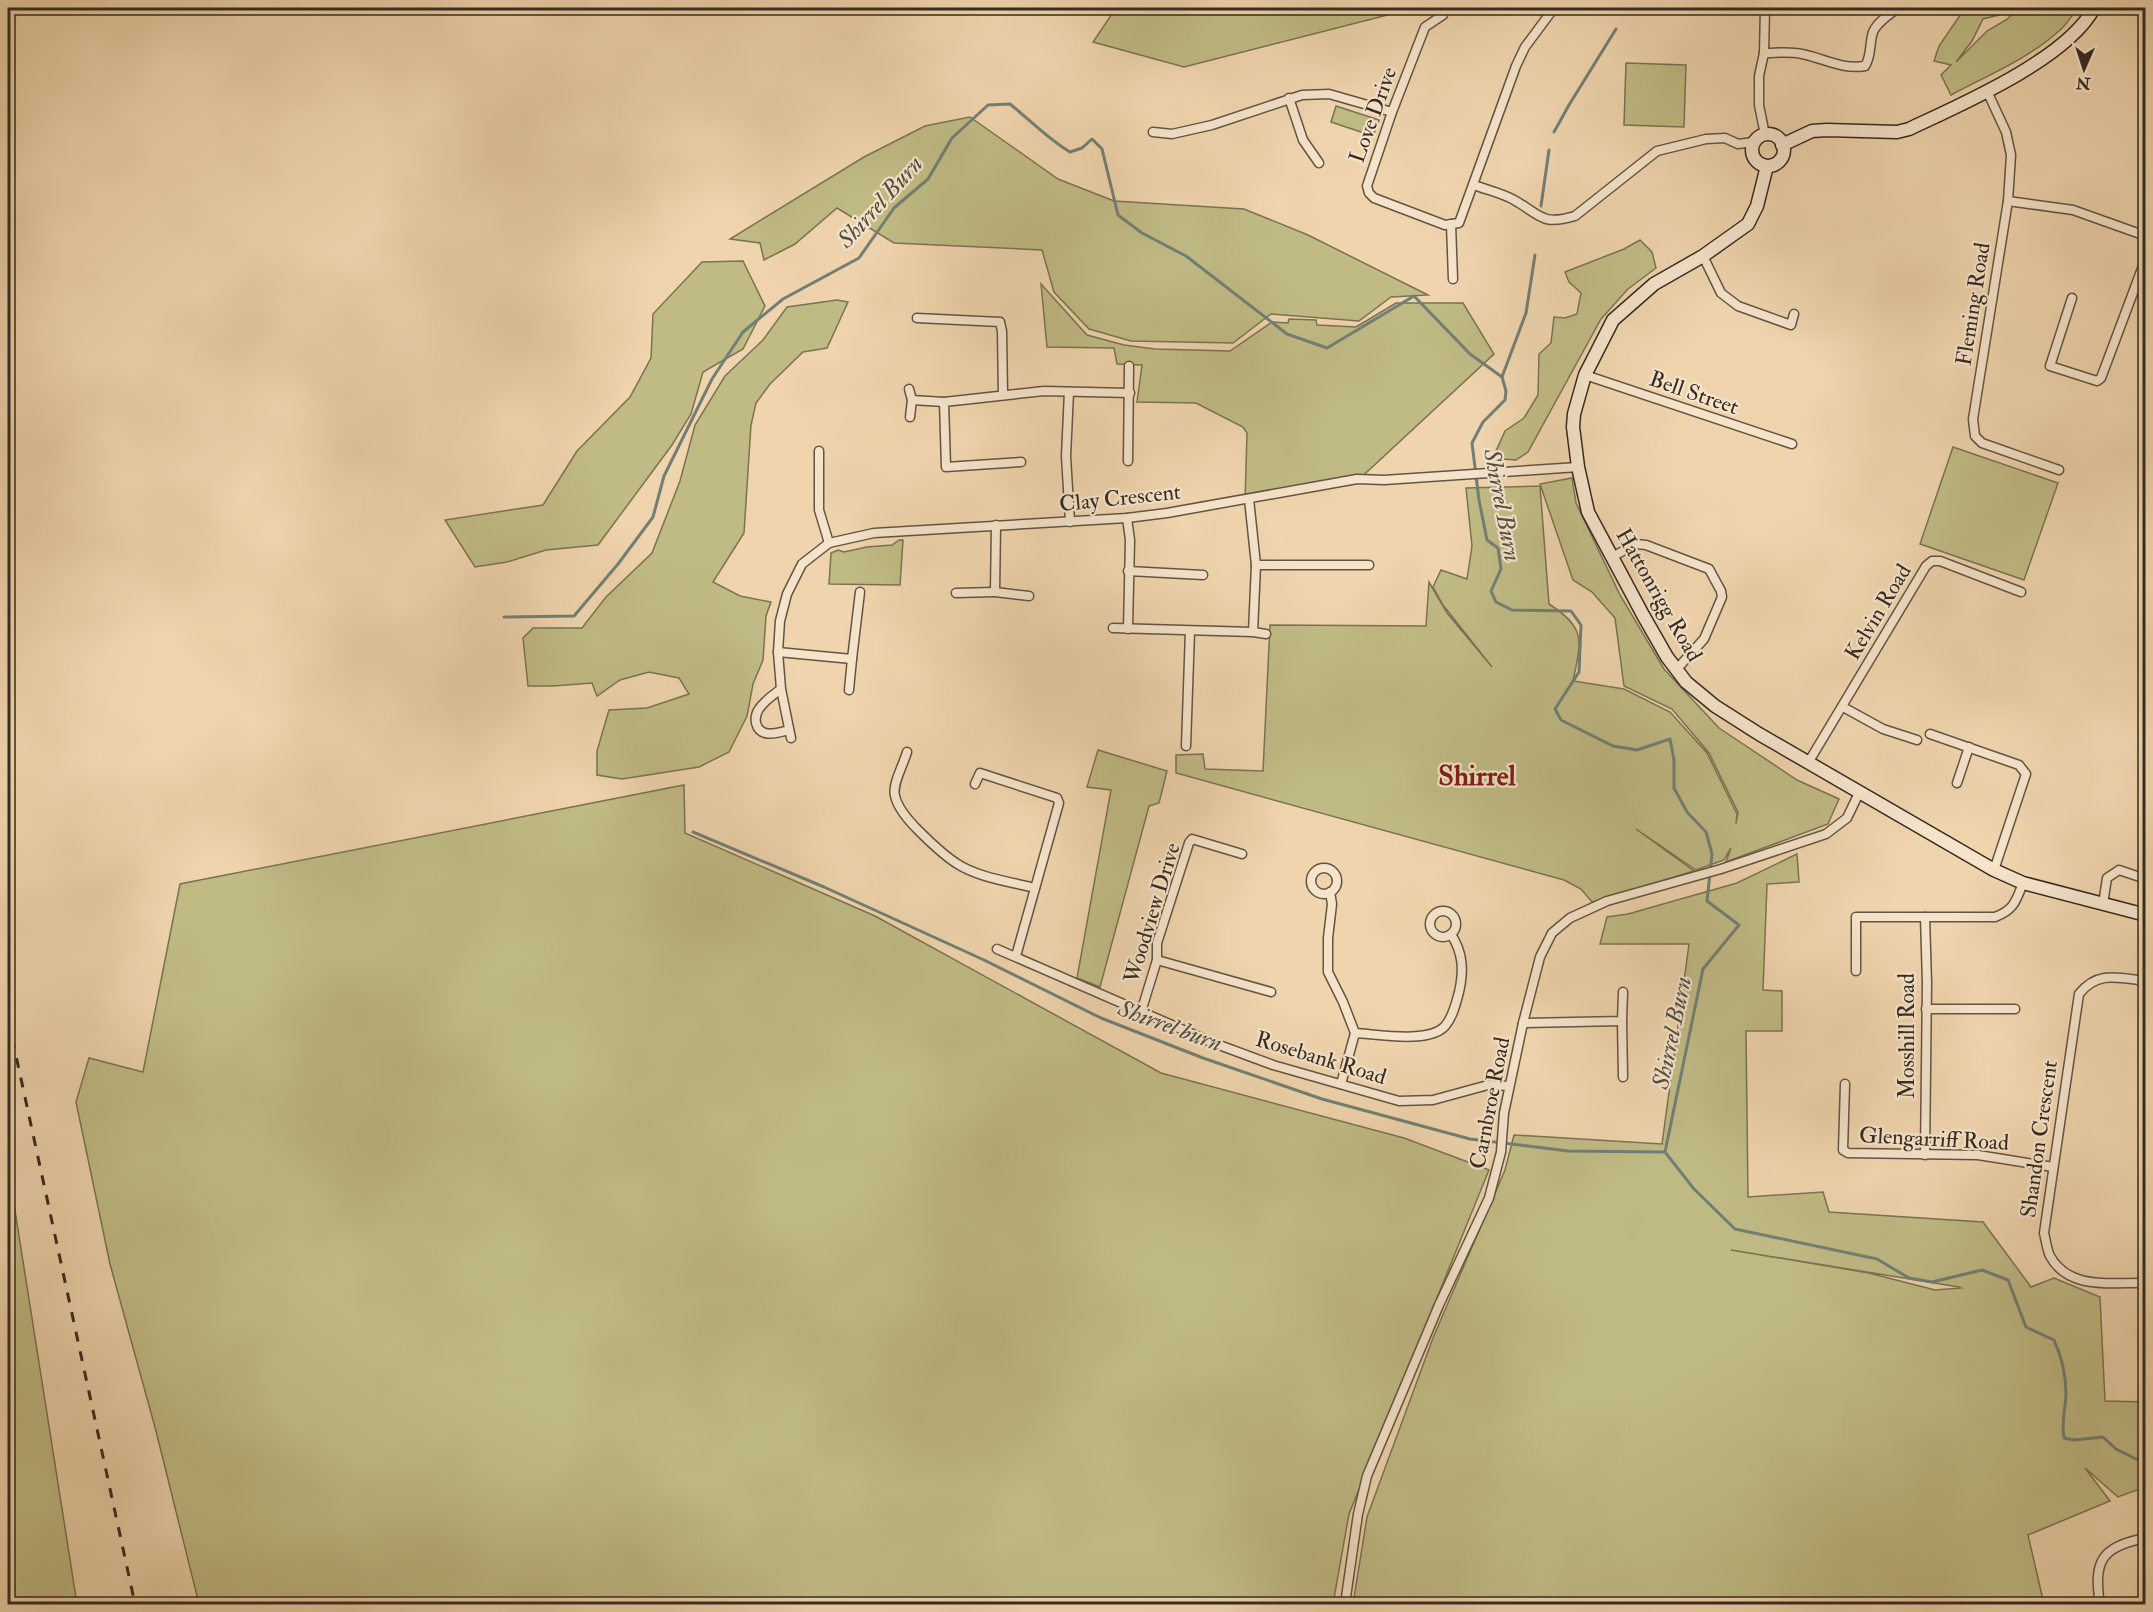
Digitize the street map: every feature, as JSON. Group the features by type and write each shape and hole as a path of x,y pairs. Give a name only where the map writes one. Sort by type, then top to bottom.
{"street":[{"name":"Love Drive","path":"1445,8 1443,15 1425,27 1392,112 1367,186 1374,198 1445,225 1451,224"},
{"path":"1453,279 1451,224 1459,223 1525,47 1554,8"},
{"path":"1474,185 1513,199 1544,220 1559,221 1575,216 1657,151 1706,139 1725,138 1738,144 1760,138 1773,136 1782,145 1783,150 1781,159 1777,163 1761,165 1754,159 1752,148 1760,138 1759,76 1764,53 1765,8"},
{"path":"1764,53 1798,53 1835,64 1865,66 1870,58 1874,30 1898,8"},
{"path":"1782,145 1812,131 1897,132 1909,129 1987,91 2061,47 2094,8"},
{"name":"Fleming Road","path":"1987,91 2010,140 2012,155 2008,201 1973,419 1975,436 1982,443 2059,470"},
{"path":"1152,132 1172,134 1212,126 1302,95 1329,94 1392,112"},
{"path":"1289,98 1303,140 1319,163"},
{"name":"Hattonrigg Road","path":"1767,166 1757,206 1748,224 1703,256 1654,284 1613,320 1585,375 1574,414 1573,427 1578,467 1588,512 1643,615 1676,670 1686,682 1715,706 1808,763 1994,870 2023,883 2145,915"},
{"path":"2008,201 2073,210 2145,236"},
{"path":"1703,256 1721,293 1738,306 1791,325 1794,314"},
{"path":"2072,298 2050,366 2097,381 2101,378 2145,258"},
{"path":"917,318 1000,322 1003,395"},
{"path":"1128,461 1129,366"},
{"name":"Bell Street","path":"1585,375 1792,444"},
{"path":"909,389 912,400 910,417"},
{"path":"912,400 944,402 1044,391 1130,393"},
{"path":"1069,392 1066,456 1070,522"},
{"path":"944,402 946,467 1021,462"},
{"path":"819,451 819,510 829,543"},
{"name":"Clay Crescent","path":"781,689 760,706 756,714 756,725 762,732 790,734 781,689 778,652 780,621 787,594 802,564 829,543 874,533 1127,518 1357,480 1578,467"},
{"path":"1249,499 1256,565 1253,632"},
{"path":"1127,518 1130,540 1128,629"},
{"path":"995,592 996,525"},
{"path":"1612,557 1636,544 1646,544 1709,569 1719,584 1722,597 1704,639 1676,670"},
{"name":"Kelvin Road","path":"1808,763 1926,566 1932,561 1940,561 2021,592"},
{"path":"1256,565 1369,565"},
{"path":"1128,571 1203,575"},
{"path":"849,690 860,592"},
{"path":"957,593 995,592 1029,596"},
{"path":"1113,628 1266,634"},
{"path":"1186,746 1190,631"},
{"path":"778,652 852,659"},
{"path":"1843,707 1883,729 1917,740"},
{"path":"1930,734 2019,765 2026,774 1994,870"},
{"path":"1957,783 1970,747"},
{"path":"907,752 903,769 894,785 895,797 902,812 913,825 956,864 1035,888"},
{"path":"975,784 980,772 1057,798 1059,808 1016,956"},
{"name":"Carnbroe Road","path":"1345,1605 1358,1514 1367,1476 1439,1305 1489,1198 1501,1152 1509,1086 1523,1023 1545,944 1552,933 1570,918 1607,901 1721,869 1826,834 1847,818 1860,793"},
{"name":"Woodview Drive","path":"1141,1012 1157,960 1157,943 1192,838 1242,854"},
{"path":"2103,904 2107,878 2119,870 2145,879"},
{"path":"1856,971 1857,917 1995,917 2008,912 2013,906 2023,883"},
{"path":"1330,892 1332,904 1328,938 1329,972 1355,1033 1341,1084"},
{"name":"Mosshill Road","path":"1924,917 1925,1155"},
{"path":"1355,1033 1418,1036 1433,1034 1447,1024 1455,1006 1463,971 1461,951 1451,934"},
{"name":"Rosebank Road","path":"997,949 1141,1012 1273,1065 1399,1101 1433,1100 1488,1085 1509,1086"},
{"path":"1157,960 1271,992"},
{"name":"Shandon Crescent","path":"2145,981 2110,976 2087,984 2079,994 2044,1233 2049,1255 2068,1276 2084,1282 2145,1283"},
{"path":"1623,992 1623,1077"},
{"path":"1926,1010 2015,1009"},
{"path":"1523,1023 1622,1021"},
{"name":"Glengarriff Road","path":"1845,1084 1843,1150 1848,1153 1978,1155 2053,1167"},
{"path":"2100,1605 2097,1569 2101,1561 2120,1544 2145,1538"}],"shaded area":[{"path":"1116,8 1415,8 1184,67 1093,42"},
{"path":"1965,8 2008,8 1999,15 1983,19 1972,41 1956,62 1987,31 2006,20 2020,8 2078,8 2063,28 2036,49 1951,95 1941,75 1951,65 1934,61 1939,46"},
{"path":"1626,63 1686,65 1684,127 1624,125"},
{"path":"1336,106 1379,120 1373,136 1331,122"},
{"path":"970,117 1058,179 1114,201 1244,209 1308,235 1428,295 1391,297 1359,321 1271,314 1233,343 1131,341 1089,329 1054,292 1042,250 894,243 837,208 795,244 764,260 760,243 730,239 864,157 925,126"},
{"path":"1640,240 1652,252 1656,268 1628,289 1601,319 1528,452 1516,460 1502,459 1496,451 1505,431 1524,418 1538,395 1539,354 1551,343 1554,317 1565,318 1577,314 1581,293 1569,282 1565,272 1624,249"},
{"path":"743,261 765,306 743,349 703,372 691,414 672,445 598,545 546,550 507,562 475,567 445,520 543,505 577,451 630,397 651,358 653,314 702,262"},
{"path":"1041,284 1087,335 1124,345 1155,349 1230,351 1272,322 1288,323 1289,319 1316,320 1317,325 1356,327 1396,303 1463,303 1494,354 1355,483 1245,502 1247,433 1243,427 1196,403 1137,402 1142,365 1117,364 1114,348 1047,347"},
{"path":"837,300 848,302 827,348 803,352 770,384 756,403 751,425 744,533 713,582 740,596 771,602 766,616 763,660 753,684 747,716 729,752 699,767 622,779 597,775 597,751 609,710 647,708 689,694 679,678 649,672 620,680 597,696 592,683 528,686 523,638 533,628 582,628 606,597 652,553 680,481 695,425 725,376 763,340 787,307"},
{"path":"1953,447 2058,483 2024,580 1920,544"},
{"path":"1572,478 1576,503 1620,595 1664,669 1719,728 1797,780 1839,799 1828,824 1726,862 1731,848 1724,860 1696,870 1636,829 1694,871 1592,902 1581,889 1564,880 1176,773 1176,755 1203,754 1205,769 1263,771 1270,625 1426,626 1429,582 1447,613 1492,667 1443,605 1433,587 1441,570 1467,579 1472,546 1466,488 1540,486 1549,604 1570,621 1578,636 1578,655 1573,681 1624,689 1670,712 1707,753 1737,814 1736,824 1738,812 1709,753 1672,709 1624,686 1615,618 1592,592 1573,580 1540,484"},
{"path":"903,540 900,585 829,584 831,553 838,550 844,552 892,545"},
{"path":"1098,750 1167,771 1159,803 1149,806 1100,987 1077,978 1111,790 1087,787"},
{"path":"684,785 685,833 875,916 1161,1073 1404,1138 1489,1170 1349,1514 1333,1604 199,1604 156,1431 110,1264 76,1102 89,1058 143,1072 180,884"},
{"path":"1797,854 1799,882 1767,884 1763,990 1782,991 1782,1031 1746,1031 1748,1197 1823,1192 1829,1212 1983,1222 2031,1287 2054,1278 2100,1297 2105,1401 2145,1402 2145,1487 2118,1497 2085,1468 2110,1501 2028,1535 2044,1604 1353,1604 1367,1517 1433,1338 1505,1170 1514,1135 1662,1144 1689,944 1600,944 1607,917 1628,914 1737,883","holes":["1731,1250 1961,1288 1935,1290 1869,1273"]},
{"path":"8,1166 77,1604 8,1604"}],"waterway":[{"path":"1554,132 1616,29"},
{"name":"Shirrel Burn","path":"504,617 574,616 618,564 653,517 664,476 712,379 743,332 783,299 859,258 894,208 928,179 952,138 988,105 1010,104 1070,152 1082,148 1092,139 1102,149 1118,215 1142,233 1186,256 1287,334 1327,348 1414,296 1470,354 1502,377 1506,391 1505,400 1483,422 1472,443 1487,540 1498,548 1501,569 1491,591 1496,602 1512,610 1571,611 1581,625 1579,672 1555,709 1561,720 1613,746 1637,750 1670,739 1674,760 1674,788 1687,812 1706,832 1712,854 1707,901 1739,925 1703,969 1665,1152 1694,1189 1735,1229 1877,1259 1909,1278 1932,1282 1982,1270 2008,1280 2026,1327 2054,1340 2059,1353 2066,1388 2064,1438 2074,1440 2103,1437 2116,1449 2146,1464"},
{"path":"1541,206 1549,150"},
{"path":"1502,377 1526,313 1535,255"},
{"name":"Shirrel burn","path":"693,832 824,887 984,960 1101,1018 1203,1058 1322,1099 1470,1139 1568,1151 1665,1152"}],"railway":[{"path":"8,1019 135,1604"}],"district":[{"name":"Shirrel","path":"1477,776"}]}
